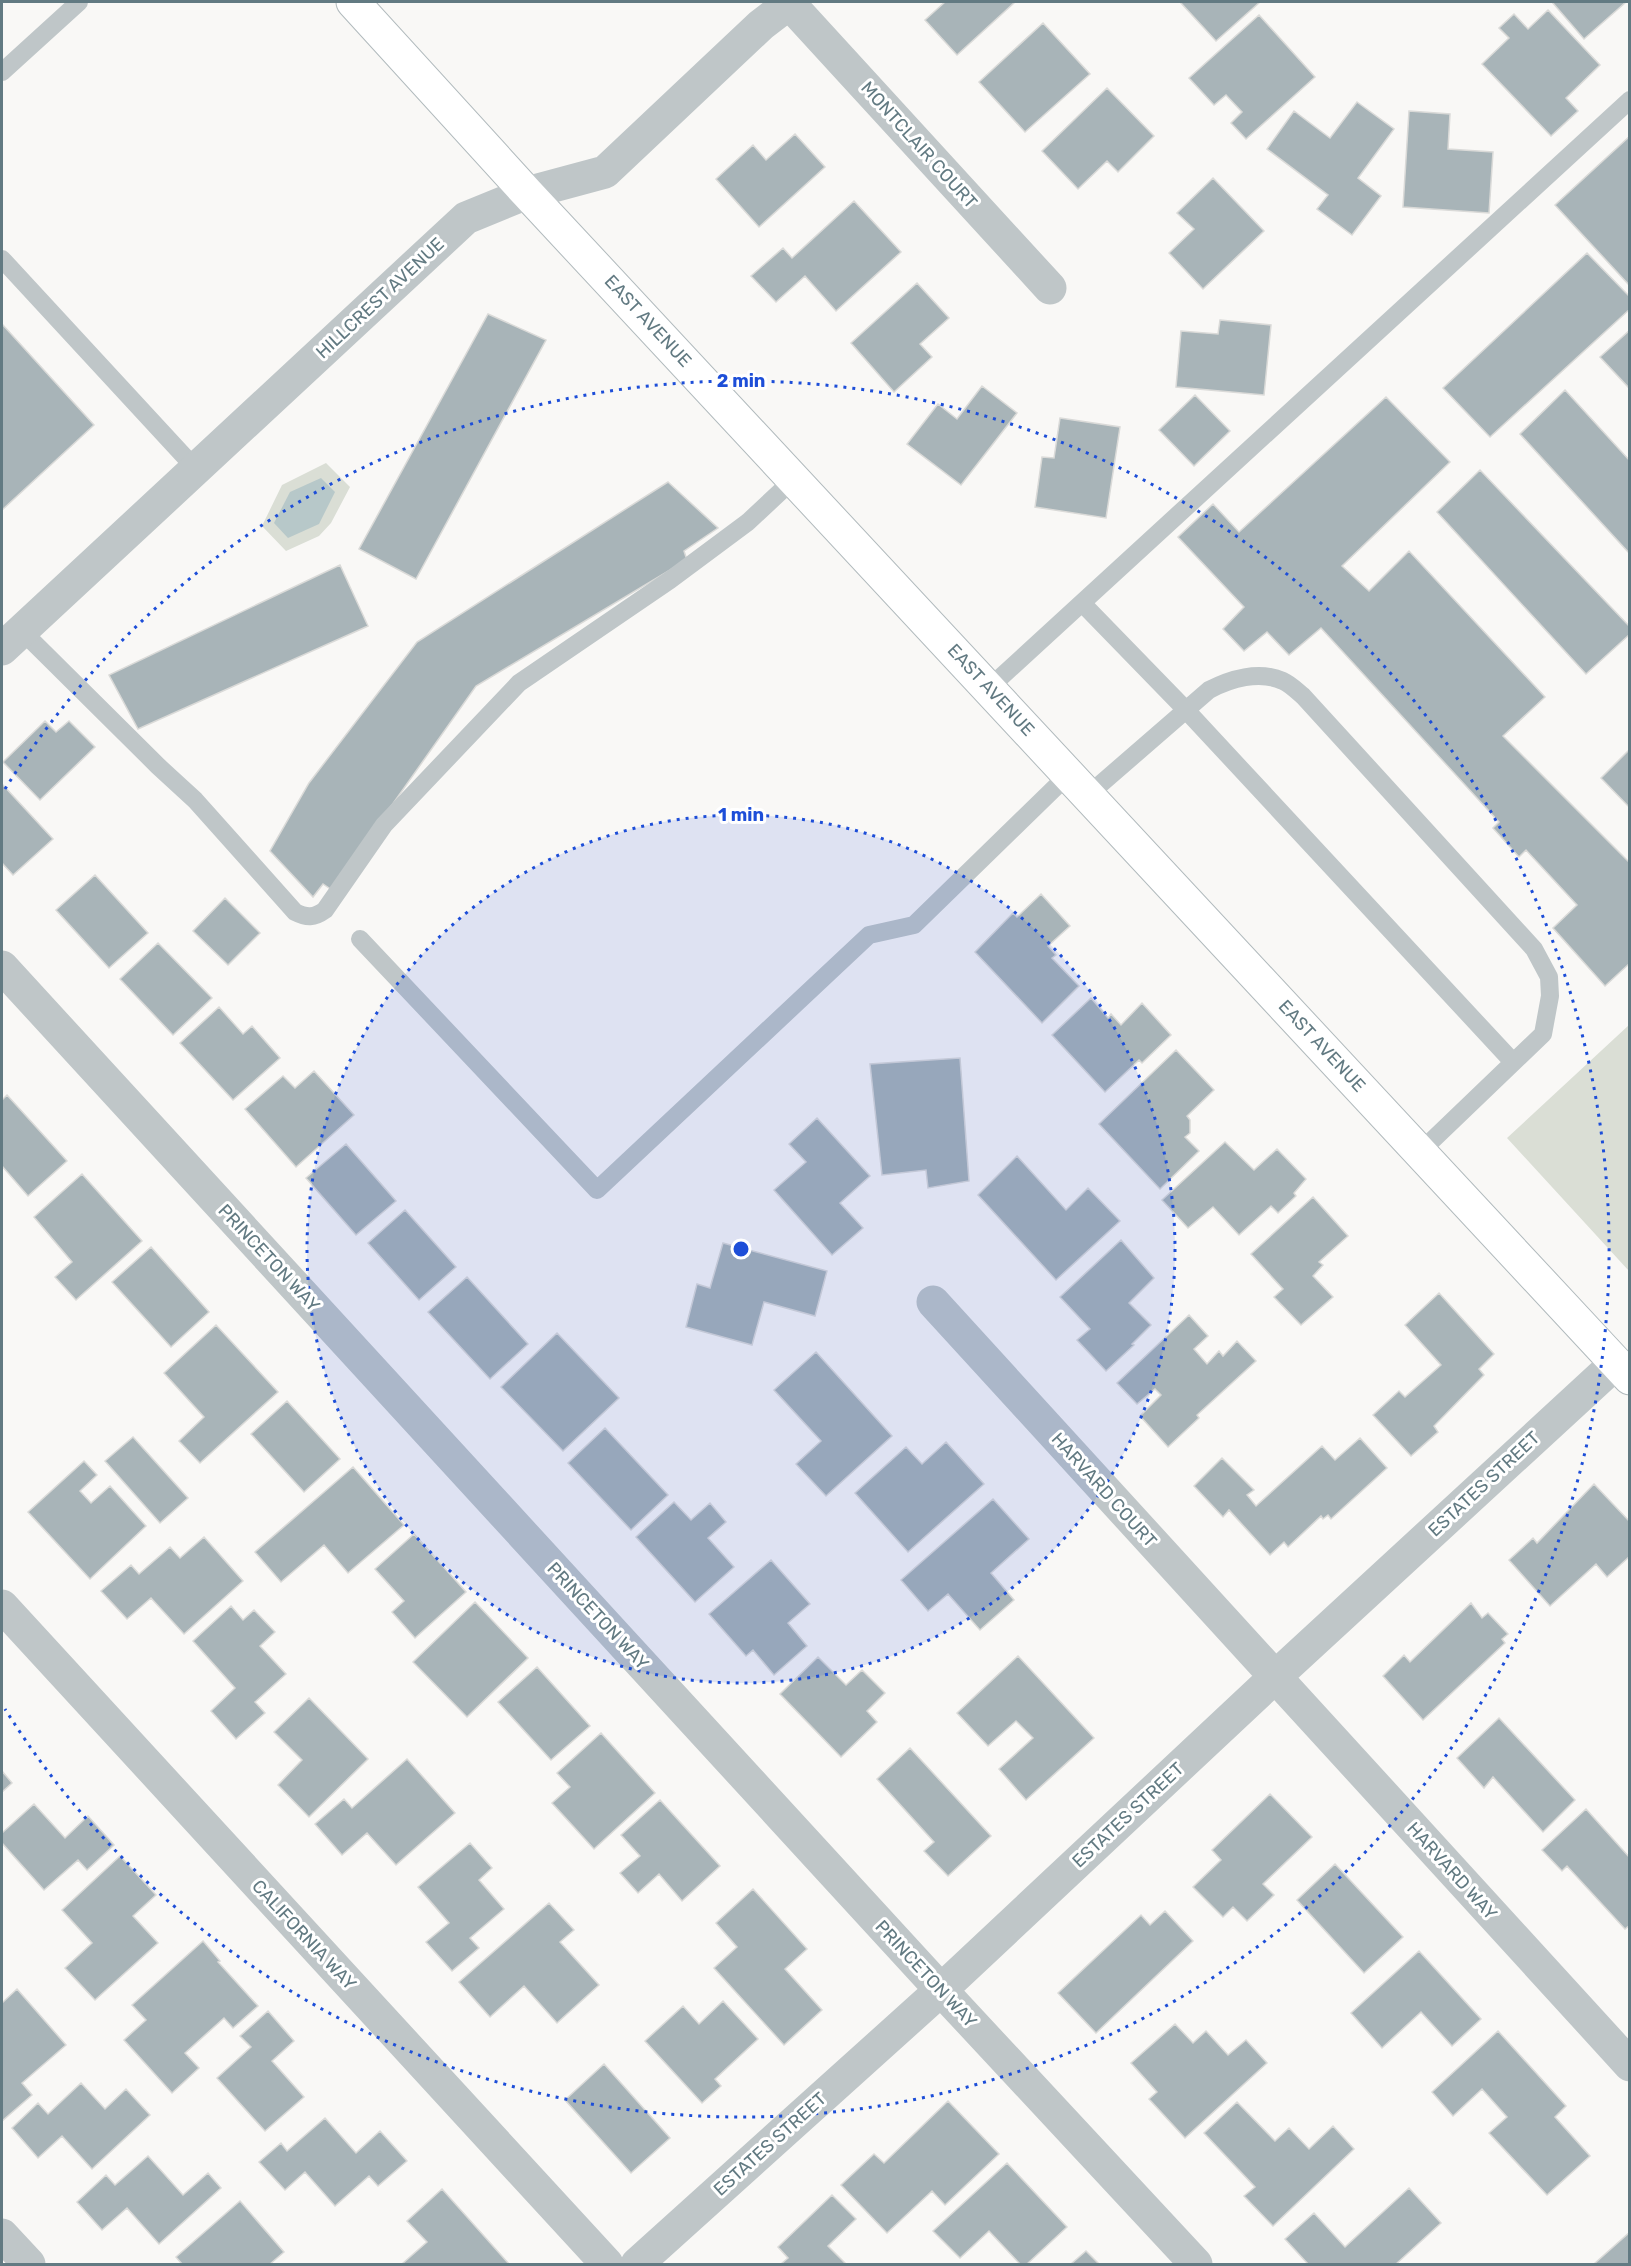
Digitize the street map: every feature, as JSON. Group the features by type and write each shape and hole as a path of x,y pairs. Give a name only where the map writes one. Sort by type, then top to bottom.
{"main road":[{"name":"EAST AVENUE","path":"352,2 1623,1370"}],"street":[{"name":"HILLCREST AVENUE","path":"12,640 466,218 527,193 605,172 761,25 790,2"},
{"name":"MONTCLAIR COURT","path":"790,2 1050,288"},
{"name":"PRINCETON WAY","path":"2,967 1196,2265"},
{"name":"HARVARD COURT","path":"933,1302 1275,1677"},
{"name":"ESTATES STREET","path":"637,2265 941,1990 1275,1677 1623,1370"},
{"name":"CALIFORNIA WAY","path":"2,1606 607,2265"},
{"name":"HARVARD WAY","path":"1275,1677 1629,2065"},
{"path":"2,2235 29,2265"}],"lane":[{"path":"2,72 79,2"},
{"path":"989,688 1629,100"},
{"path":"2,259 196,469"},
{"path":"12,640 195,800 295,912 306,917 317,916 325,910 384,825 519,683 670,580 748,522 794,478"},
{"path":"1082,603 1186,710 1513,1062"},
{"path":"360,939 597,1190 869,935 914,925 1078,785 1186,710 1209,690 1226,681 1245,677 1263,677 1283,681 1302,696 1534,949 1549,977 1550,996 1543,1034 1419,1152"}],"shaded area":[{"path":"326,463 350,487 331,523 319,536 286,551 262,526 282,485"},
{"path":"321,478 335,492 319,524 288,538 274,523 290,492"},
{"path":"1629,1025 1629,1271 1507,1138"}],"building":[{"path":"945,2 1015,2 957,55 925,20"},
{"path":"1180,2 1260,2 1216,41"},
{"path":"1552,2 1626,2 1584,39"},
{"path":"1548,10 1600,65 1566,98 1578,111 1551,136 1482,64 1509,38 1499,28 1514,14 1528,29"},
{"path":"1259,15 1315,77 1246,139 1231,123 1242,112 1226,95 1214,105 1189,78"},
{"path":"1043,23 1090,74 1025,132 979,82"},
{"path":"1107,88 1154,136 1118,172 1107,161 1078,189 1042,151"},
{"path":"1357,102 1394,129 1358,178 1381,196 1352,235 1317,209 1328,195 1267,149 1294,111 1330,138"},
{"path":"1409,111 1450,114 1448,149 1493,152 1489,213 1403,207"},
{"path":"795,134 825,167 759,227 716,179 753,145 766,160"},
{"path":"1630,136 1630,286 1555,205"},
{"path":"1213,178 1264,231 1203,289 1169,253 1194,229 1177,213"},
{"path":"854,201 901,252 836,311 805,276 776,302 751,276 783,248 792,258"},
{"path":"1587,253 1630,297 1630,309 1490,437 1443,388"},
{"path":"917,283 949,318 920,344 932,357 894,392 851,343"},
{"path":"488,314 546,340 416,579 359,549"},
{"path":"1220,320 1271,325 1264,395 1176,387 1181,331 1218,334"},
{"path":"2,324 94,425 2,510"},
{"path":"1630,330 1630,389 1600,357"},
{"path":"982,386 1017,413 961,485 907,444 938,404 957,419"},
{"path":"1565,390 1630,461 1630,554 1520,434"},
{"path":"1195,395 1230,431 1194,466 1159,430"},
{"path":"1386,397 1450,462 1342,566 1369,591 1409,551 1545,697 1503,736 1630,863 1630,963 1605,986 1553,928 1577,905 1526,850 1519,857 1493,828 1499,822 1321,628 1289,655 1267,632 1244,651 1223,629 1244,607 1178,537 1213,504 1239,532"},
{"path":"1060,418 1120,427 1106,518 1035,507 1042,457 1054,458"},
{"path":"1480,470 1630,627 1630,634 1586,674 1437,512"},
{"path":"668,482 718,528 684,551 687,560 476,686 332,890 323,884 313,897 270,851 309,783 417,642"},
{"path":"340,565 368,626 138,729 109,675"},
{"path":"45,721 56,732 69,721 95,747 40,800 3,762"},
{"path":"1630,749 1630,808 1601,778"},
{"path":"2,784 53,839 13,875 2,863"},
{"path":"95,875 148,933 109,968 56,910"},
{"path":"1041,894 1070,926 1048,946 1056,955 1052,958 1079,986 1042,1023 975,952 1013,913 1017,917"},
{"path":"225,898 260,933 228,965 193,931"},
{"path":"158,943 212,998 173,1035 120,979"},
{"path":"1091,998 1108,1018 1111,1014 1121,1025 1142,1003 1171,1035 1142,1063 1139,1060 1105,1092 1052,1035"},
{"path":"219,1007 243,1034 252,1026 280,1058 233,1100 180,1043"},
{"path":"1176,1050 1214,1090 1187,1116 1190,1120 1190,1133 1185,1137 1199,1151 1160,1189 1099,1124"},
{"path":"960,1058 969,1181 928,1188 926,1170 882,1175 870,1064"},
{"path":"314,1071 354,1115 296,1167 245,1109 283,1076 295,1088"},
{"path":"7,1095 67,1161 28,1196 2,1166 2,1100"},
{"path":"817,1118 870,1176 840,1203 863,1228 832,1255 774,1190 806,1162 789,1144"},
{"path":"1225,1142 1254,1170 1277,1149 1306,1179 1294,1193 1296,1196 1278,1213 1271,1206 1239,1235 1213,1207 1188,1228 1162,1200"},
{"path":"346,1144 396,1201 356,1235 306,1178"},
{"path":"1017,1156 1066,1210 1088,1188 1120,1221 1056,1280 978,1195"},
{"path":"82,1174 142,1241 76,1300 55,1277 72,1262 34,1217"},
{"path":"1313,1197 1348,1236 1319,1262 1323,1265 1313,1276 1333,1297 1301,1325 1274,1297 1283,1289 1251,1254"},
{"path":"405,1210 456,1267 419,1300 368,1243"},
{"path":"1121,1240 1154,1278 1129,1303 1151,1325 1132,1344 1134,1345 1106,1371 1077,1340 1090,1329 1060,1297"},
{"path":"723,1243 827,1271 815,1316 764,1302 752,1345 686,1327 697,1284 710,1288"},
{"path":"151,1247 209,1312 171,1347 112,1282"},
{"path":"467,1277 528,1344 490,1379 428,1312"},
{"path":"1439,1293 1494,1354 1479,1369 1484,1375 1434,1426 1438,1432 1411,1456 1373,1415 1399,1391 1405,1397 1441,1365 1405,1325"},
{"path":"1189,1315 1208,1336 1194,1349 1207,1364 1219,1351 1223,1356 1237,1341 1256,1361 1197,1415 1199,1418 1168,1447 1140,1416 1161,1395 1155,1389 1137,1404 1117,1383"},
{"path":"216,1325 278,1392 200,1463 179,1441 204,1417 164,1373"},
{"path":"557,1333 619,1398 563,1451 501,1387"},
{"path":"816,1352 892,1436 826,1496 796,1464 821,1441 774,1390"},
{"path":"287,1401 340,1459 304,1492 251,1434"},
{"path":"605,1428 668,1495 631,1530 568,1463"},
{"path":"133,1437 188,1498 160,1523 105,1461"},
{"path":"1360,1438 1387,1468 1331,1519 1328,1515 1323,1519 1321,1516 1288,1547 1284,1542 1270,1555 1229,1510 1223,1517 1194,1486 1222,1458 1254,1490 1247,1495 1256,1506 1322,1446 1335,1460"},
{"path":"946,1442 984,1484 908,1552 855,1493 906,1447 922,1464"},
{"path":"84,1461 97,1475 80,1491 91,1503 110,1486 146,1526 90,1579 28,1512"},
{"path":"353,1467 404,1525 348,1573 324,1545 281,1582 255,1552"},
{"path":"1594,1484 1630,1522 1630,1556 1607,1577 1596,1564 1550,1606 1509,1560 1533,1538 1537,1543"},
{"path":"993,1499 1029,1539 991,1573 1014,1600 980,1630 948,1594 928,1611 901,1580"},
{"path":"674,1502 691,1520 710,1503 726,1522 708,1538 734,1567 695,1602 636,1537"},
{"path":"414,1534 466,1592 415,1638 392,1612 404,1601 375,1569"},
{"path":"204,1537 243,1581 184,1634 151,1598 127,1619 101,1591 131,1565 139,1574 170,1547 180,1558"},
{"path":"771,1560 810,1604 788,1623 807,1646 774,1675 753,1650 746,1656 709,1614"},
{"path":"475,1602 528,1658 467,1717 413,1662"},
{"path":"1471,1603 1482,1618 1488,1613 1508,1634 1502,1639 1505,1643 1423,1720 1383,1676 1404,1655 1410,1662"},
{"path":"231,1606 243,1620 254,1610 275,1632 260,1646 286,1674 255,1702 265,1713 236,1739 211,1711 235,1688 193,1641"},
{"path":"1018,1656 1094,1738 1026,1800 999,1769 1033,1738 1016,1721 988,1746 957,1713"},
{"path":"818,1657 846,1685 862,1670 885,1693 867,1711 877,1722 841,1757 780,1694"},
{"path":"537,1667 590,1726 551,1760 498,1702"},
{"path":"309,1698 368,1759 309,1817 278,1785 302,1760 274,1732"},
{"path":"1499,1718 1575,1800 1543,1832 1493,1777 1484,1788 1457,1758"},
{"path":"601,1733 655,1793 594,1849 552,1803 570,1787 557,1773"},
{"path":"910,1748 991,1836 948,1876 924,1851 934,1842 877,1779"},
{"path":"407,1759 455,1813 396,1865 367,1833 342,1855 315,1824 344,1799 352,1808"},
{"path":"2,1771 12,1783 2,1792"},
{"path":"1270,1794 1312,1837 1263,1884 1274,1895 1247,1921 1233,1907 1223,1917 1193,1887 1221,1860 1212,1850"},
{"path":"660,1800 720,1866 682,1901 659,1874 638,1893 620,1873 640,1856 621,1835"},
{"path":"34,1804 65,1838 88,1816 114,1845 87,1870 78,1860 44,1890 2,1843 2,1833"},
{"path":"1586,1809 1630,1858 1630,1925 1625,1929 1567,1866 1562,1871 1542,1850"},
{"path":"470,1843 492,1868 479,1880 504,1909 470,1938 479,1948 452,1971 426,1942 449,1923 418,1887"},
{"path":"120,1856 156,1895 133,1916 158,1943 95,2000 65,1968 92,1943 62,1910"},
{"path":"1335,1864 1403,1937 1364,1973 1297,1900"},
{"path":"753,1889 807,1949 785,1969 822,2010 784,2045 714,1968 737,1947 716,1923"},
{"path":"549,1903 574,1930 560,1942 599,1985 557,2023 524,1986 490,2017 459,1982"},
{"path":"1165,1911 1193,1941 1096,2033 1058,1993 1141,1915 1150,1925"},
{"path":"203,1941 220,1961 218,1962 258,2006 233,2028 224,2018 185,2053 199,2068 172,2093 124,2040 146,2020 132,2005"},
{"path":"1419,1951 1481,2019 1452,2046 1421,2012 1382,2048 1351,2013"},
{"path":"17,1989 66,2045 22,2083 32,2095 2,2121 2,2003"},
{"path":"723,2001 758,2039 715,2079 721,2086 702,2103 645,2041 683,2006 699,2024"},
{"path":"268,2011 294,2041 272,2061 304,2097 265,2131 217,2078 251,2047 240,2036"},
{"path":"1175,2024 1193,2043 1206,2031 1228,2055 1246,2040 1267,2063 1185,2138 1149,2099 1157,2092 1131,2063"},
{"path":"1498,2031 1566,2106 1555,2117 1590,2156 1547,2195 1489,2133 1507,2117 1482,2089 1453,2116 1432,2092"},
{"path":"604,2064 670,2138 631,2173 565,2100"},
{"path":"81,2083 105,2109 126,2089 150,2115 92,2169 62,2136 38,2158 12,2128 38,2103 48,2114"},
{"path":"948,2101 999,2154 945,2205 932,2191 887,2233 841,2185 874,2154 884,2163"},
{"path":"1237,2102 1275,2141 1289,2128 1309,2149 1333,2126 1354,2149 1273,2226 1244,2196 1255,2187 1204,2133"},
{"path":"325,2118 356,2153 380,2131 407,2161 378,2186 369,2176 335,2206 305,2172 285,2190 259,2162 281,2143 287,2151"},
{"path":"148,2156 183,2195 208,2173 221,2188 159,2244 127,2208 102,2230 77,2202 106,2175 115,2185"},
{"path":"1007,2163 1067,2227 1027,2264 1020,2264 989,2231 960,2258 933,2231"},
{"path":"1409,2188 1441,2223 1396,2264 1308,2264 1285,2239 1314,2213 1345,2247"},
{"path":"442,2189 509,2264 402,2264 427,2242 407,2221"},
{"path":"832,2195 856,2219 828,2246 846,2264 781,2264 788,2258 778,2247"},
{"path":"240,2201 284,2252 270,2264 182,2264 176,2257"},
{"path":"1630,2232 1630,2264 1594,2264"},
{"path":"1086,2251 1099,2264 1071,2264"}]}
